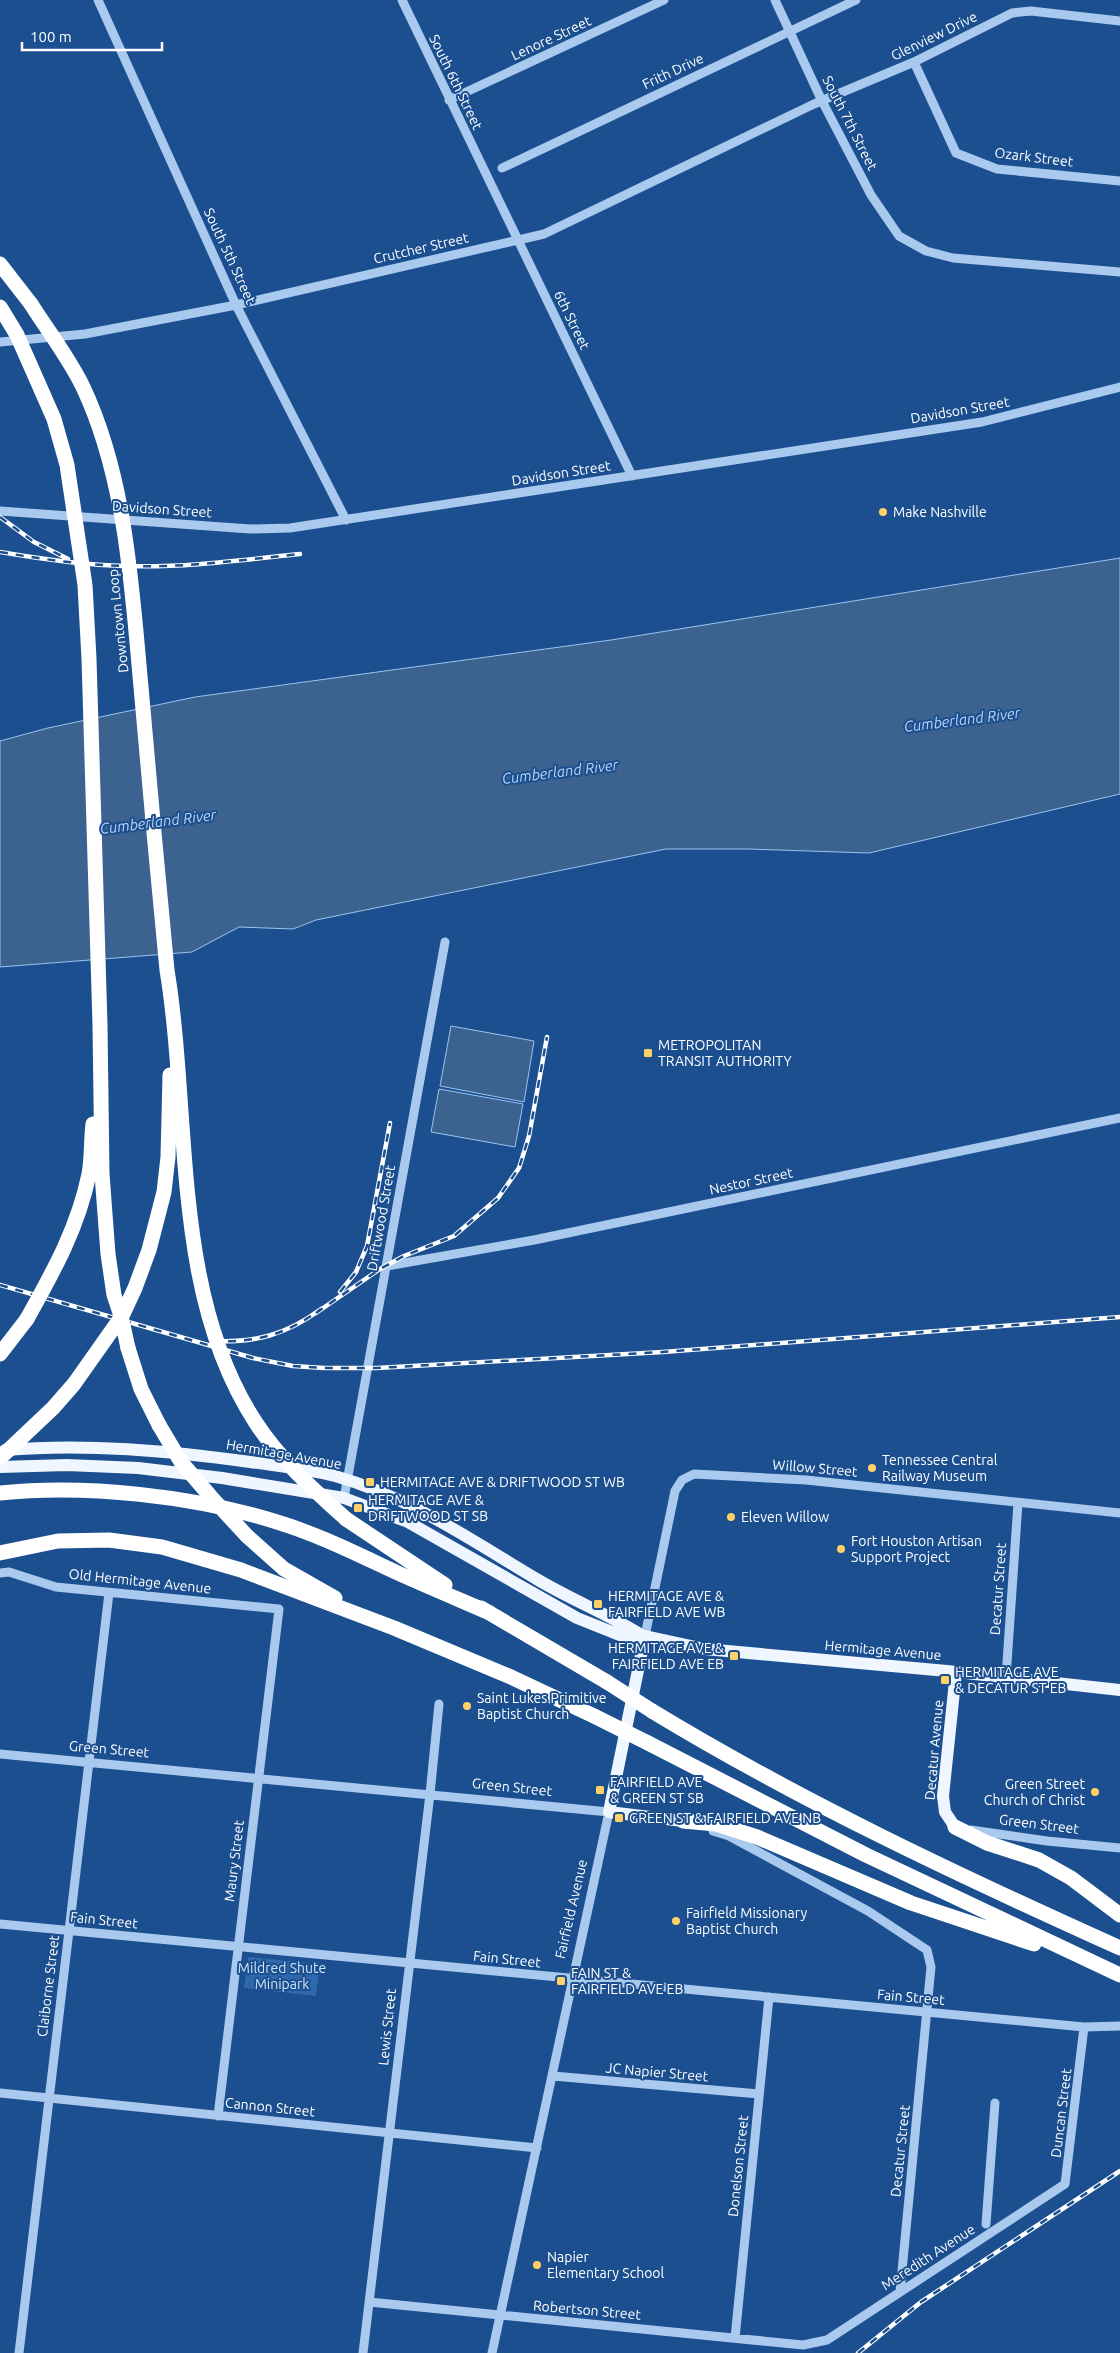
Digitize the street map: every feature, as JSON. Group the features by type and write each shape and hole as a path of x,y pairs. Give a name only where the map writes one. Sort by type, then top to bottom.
{"highway":[{"name":"Downtown Loop","path":"0,264 31,304 83,388 102,438 116,492 129,572 166,960 173,1006"},
{"path":"0,306 17,335 54,419 67,465 85,585 100,1025 102,1174 108,1254 114,1295 128,1348 141,1388 159,1425 181,1462 210,1497 284,1569 394,1628"},
{"path":"0,1458 53,1408 74,1384 122,1316 149,1250 164,1192 168,1157 173,1006"},
{"path":"173,1006 189,1197 200,1274 213,1327 232,1380 256,1423 303,1480 346,1519 400,1557 724,1755 834,1814 1120,1948"},
{"path":"0,1354 27,1320 64,1251 79,1213 89,1172 100,1025"},
{"path":"0,1493 68,1490 120,1492 195,1502 277,1522 342,1546 490,1613"},
{"path":"0,1553 58,1541 109,1540 162,1547 241,1570 394,1628 511,1677 648,1743 866,1855 1120,1975"},
{"path":"683,1821 716,1824 756,1837 911,1903 1103,1967"},
{"path":"955,1826 987,1843 1039,1860 1071,1878 1120,1915"}],"main road":[{"name":"Hermitage Avenue","path":"0,1450 76,1448 151,1451 262,1464 334,1476 434,1517 542,1582 645,1636"},
{"name":"Hermitage Avenue","path":"0,1467 67,1465 138,1468 222,1478 344,1498 408,1522 577,1618 622,1636 645,1636 705,1649 956,1672 1120,1690"},
{"name":"Fairfield Avenue","path":"609,1812 645,1636"},
{"name":"Decatur Avenue","path":"955,1826 945,1812 943,1796 956,1672"},
{"name":"Green Street","path":"609,1812 683,1821"}],"street":[{"name":"South 5th Street","path":"98,0 236,304 346,520"},
{"name":"South 6th Street","path":"402,0 486,176"},
{"name":"Lenore Street","path":"450,100 664,0"},
{"name":"South 7th Street","path":"775,0 822,100 871,195 899,236 926,251 953,258 1120,272"},
{"name":"Frith Drive","path":"502,168 856,0"},
{"name":"Glenview Drive","path":"822,100 914,62 996,21 1021,11 1120,21"},
{"name":"Ozark Street","path":"914,62 956,153 997,168 1120,181"},
{"name":"Crutcher Street","path":"0,342 85,334 236,304 544,234 822,100"},
{"name":"6th Street","path":"486,176 632,476"},
{"name":"Davidson Street","path":"0,511 250,529 290,528 982,422 1120,388"},
{"name":"Driftwood Street","path":"344,1498 444,942"},
{"name":"Nestor Street","path":"387,1266 534,1240 1120,1118"},
{"name":"Willow Street","path":"688,1476 704,1472 806,1480 1120,1513"},
{"name":"Fairfield Avenue","path":"645,1636 675,1491 680,1482 688,1476"},
{"name":"Decatur Street","path":"1006,1677 1018,1503"},
{"name":"Old Hermitage Avenue","path":"0,1574 9,1572 56,1587 279,1609"},
{"name":"Claiborne Street","path":"19,2353 109,1592"},
{"name":"Maury Street","path":"218,2116 257,1778 279,1609"},
{"name":"Lewis Street","path":"363,2353 408,1963 430,1794 438,1704"},
{"name":"Green Street","path":"0,1754 609,1812"},
{"name":"Fairfield Avenue","path":"492,2353 553,2076 571,1979 609,1812"},
{"name":"Green Street","path":"683,1821 729,1836 868,1911 928,1950 932,1967 928,2012"},
{"name":"Green Street","path":"955,1826 1047,1841 1120,1848"},
{"name":"Fain Street","path":"0,1924 1084,2027 1120,2026"},
{"name":"Donelson Street","path":"735,2338 769,1997"},
{"name":"Decatur Street","path":"900,2292 928,2012"},
{"name":"Duncan Street","path":"1065,2184 1084,2027"},
{"name":"JC Napier Street","path":"553,2076 759,2094"},
{"name":"Cannon Street","path":"0,2093 537,2148"},
{"path":"986,2224 995,2103"},
{"name":"Meredith Avenue","path":"802,2345 827,2340 1065,2184"},
{"name":"Robertson Street","path":"369,2302 802,2345"}],"green space":[{"name":"Mildred Shute Minipark","path":"248,1957 320,1964 316,1996 244,1988"}],"water":[{"name":"Cumberland River","path":"1120,558 1120,794 869,853 748,849 666,849 316,920 293,929 239,927 192,952 0,967 0,741 48,728 195,697 611,640"},
{"path":"451,1026 534,1041 524,1102 440,1086"},
{"path":"439,1089 523,1104 515,1147 431,1132"}],"railway":[{"path":"0,517 34,542 68,559"},
{"path":"0,552 78,563 147,566 213,563 300,554"},
{"path":"316,1313 380,1269 404,1256 454,1236 498,1198 519,1168 529,1136 547,1037"},
{"path":"340,1292 356,1272 367,1246 390,1123"},
{"path":"0,1285 253,1358 293,1366 324,1368 377,1368 663,1352 1120,1317"},
{"path":"212,1341 256,1339 270,1336 295,1325 321,1309"},
{"path":"858,2353 921,2302 1120,2171"}],"place":[{"name":"Make Nashville","path":"883,512"},
{"name":"METROPOLITAN TRANSIT AUTHORITY","path":"648,1053"},
{"name":"Tennessee Central Railway Museum","path":"872,1468"},
{"name":"HERMITAGE AVE & DRIFTWOOD ST WB","path":"370,1482"},
{"name":"HERMITAGE AVE & DRIFTWOOD ST SB","path":"358,1508"},
{"name":"Eleven Willow","path":"731,1517"},
{"name":"Fort Houston Artisan Support Project","path":"841,1549"},
{"name":"HERMITAGE AVE & FAIRFIELD AVE WB","path":"598,1604"},
{"name":"HERMITAGE AVE & FAIRFIELD AVE EB","path":"734,1656"},
{"name":"HERMITAGE AVE & DECATUR ST EB","path":"945,1680"},
{"name":"Saint Lukes Primitive Baptist Church","path":"467,1706"},
{"name":"FAIRFIELD AVE & GREEN ST SB","path":"600,1790"},
{"name":"Green Street Church of Christ","path":"1095,1792"},
{"name":"GREEN ST & FAIRFIELD AVE NB","path":"619,1818"},
{"name":"Fairfield Missionary Baptist Church","path":"676,1921"},
{"name":"FAIN ST & FAIRFIELD AVE EB","path":"561,1981"},
{"name":"Napier Elementary School","path":"537,2265"}]}
